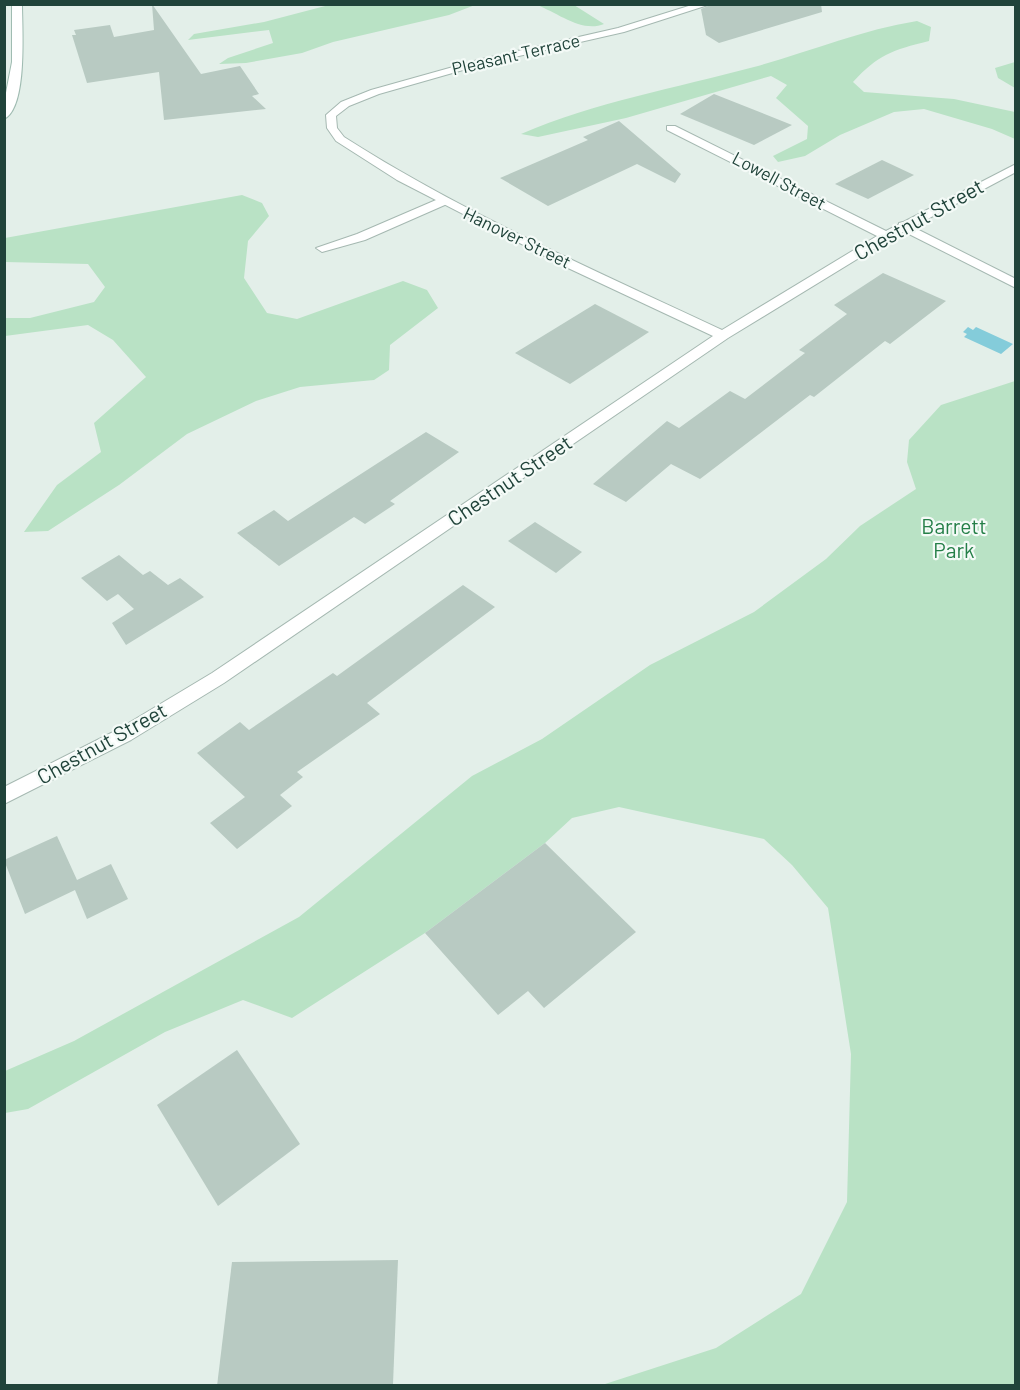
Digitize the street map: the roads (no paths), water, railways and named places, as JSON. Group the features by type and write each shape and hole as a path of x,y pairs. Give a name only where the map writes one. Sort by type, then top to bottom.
{"street":[{"path":"4,116 15,93 18,69 17,4"},
{"name":"Pleasant Terrace","path":"331,117 345,105 375,92 482,62 621,30 707,4"},
{"name":"Hanover Street","path":"331,117 332,128 340,139 400,178 634,296 723,335"},
{"name":"Lowell Street","path":"671,128 719,150 763,175 886,236"},
{"name":"Chestnut Street","path":"4,796 124,735 218,678 723,335 903,226 1016,167"},
{"path":"322,248 361,237 443,201"},
{"path":"903,226 1016,284"}],"water":[{"path":"968,327 973,330 976,327 1013,344 1001,354 964,337 967,334 963,332"}],"park label":[{"name":"Barrett Park","path":"954,539"}]}
